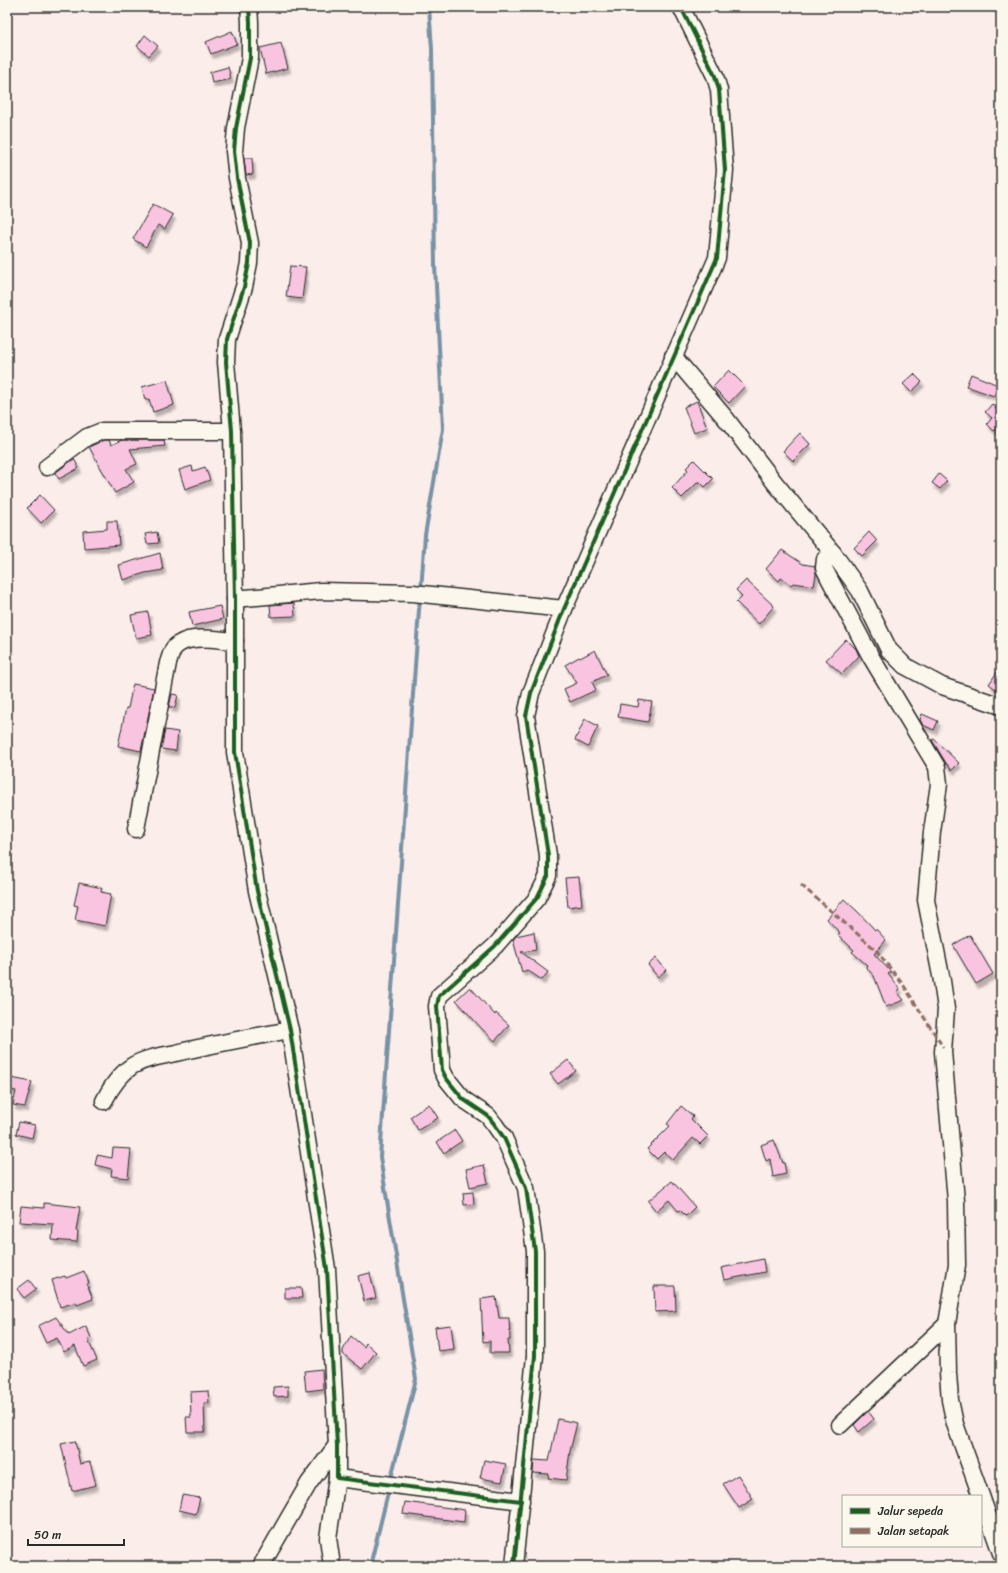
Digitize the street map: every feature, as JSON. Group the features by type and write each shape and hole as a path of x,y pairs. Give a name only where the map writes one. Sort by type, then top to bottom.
{"street":[{"path":"249,7 250,58 236,128 234,151 237,178 250,243 249,263 244,287 227,339 226,362 232,431 236,752 256,891 290,1030 328,1269 337,1445 337,1478 328,1538 332,1566"},
{"path":"514,1566 535,1356 535,1251 526,1188 504,1138 488,1116 464,1099 446,1078 440,1062 437,1006 439,996 495,946 537,898 548,876 548,854 526,716 532,693 564,609 717,258 725,170 719,90 715,76 681,7"},
{"path":"673,356 727,420 775,483 832,553 860,591 889,650 905,666 942,686 1001,706"},
{"path":"47,468 87,437 102,431 232,431"},
{"path":"832,553 825,559 824,568 871,657 937,768 939,784 932,832 926,900 946,1009 943,1052 956,1201 957,1265 947,1324 948,1373 950,1400 955,1424 981,1495"},
{"path":"235,599 321,591 413,593 564,609"},
{"path":"136,829 166,670 174,649 181,642 190,639 235,641"},
{"path":"104,1101 112,1086 121,1076 133,1066 143,1061 201,1047 290,1030"},
{"path":"840,1425 947,1324"},
{"path":"261,1566 309,1483 337,1445"},
{"path":"337,1478 521,1500"},
{"path":"982,1499 1001,1553"}],"building":[{"path":"232,31 237,44 211,54 206,42"},
{"path":"145,35 158,46 149,56 137,46"},
{"path":"281,43 288,68 266,74 260,48"},
{"path":"228,67 231,79 212,83 210,72"},
{"path":"244,158 252,158 253,174 246,175"},
{"path":"153,204 173,215 165,229 158,225 146,247 133,239"},
{"path":"290,266 306,267 302,299 286,297"},
{"path":"729,370 745,386 729,403 713,387"},
{"path":"914,374 922,382 911,392 903,384"},
{"path":"971,374 998,385 994,396 966,386"},
{"path":"167,380 174,405 153,412 149,399 145,400 142,387"},
{"path":"697,401 707,428 694,433 684,407"},
{"path":"992,404 999,412 1001,410 1001,427 1000,426 994,431 987,424 992,418 985,412"},
{"path":"800,433 810,444 793,461 783,451"},
{"path":"104,440 109,440 111,445 122,440 164,440 165,446 130,449 137,464 126,469 134,482 115,493 89,447"},
{"path":"74,459 79,468 59,479 55,473"},
{"path":"694,460 713,479 705,487 699,481 682,498 672,488 688,470 686,468"},
{"path":"192,466 193,471 205,467 210,480 185,489 179,470"},
{"path":"939,474 947,481 940,489 932,483"},
{"path":"40,495 54,510 41,523 27,508"},
{"path":"107,521 117,521 119,545 84,548 83,531 107,529"},
{"path":"157,532 159,543 147,544 145,534"},
{"path":"869,532 877,541 862,556 854,548"},
{"path":"782,550 803,564 815,566 816,574 814,586 793,583 791,585 781,578 779,581 766,569"},
{"path":"160,553 163,570 145,573 123,580 119,565"},
{"path":"746,580 774,606 759,624 736,602 742,596 736,590"},
{"path":"294,603 295,616 271,617 270,605"},
{"path":"220,606 223,619 192,626 189,612"},
{"path":"148,612 152,635 136,638 131,615"},
{"path":"846,639 856,649 859,656 842,674 826,660"},
{"path":"595,650 607,675 592,682 596,690 570,702 564,689 577,683 565,665"},
{"path":"1001,666 1001,693 989,684"},
{"path":"133,684 154,688 141,751 118,746"},
{"path":"172,694 178,695 175,708 169,707"},
{"path":"639,700 652,702 648,722 618,717 620,704 638,707"},
{"path":"922,714 938,721 934,730 923,725 920,720"},
{"path":"585,719 598,726 588,747 575,740"},
{"path":"165,730 178,732 176,751 161,749"},
{"path":"934,739 959,763 952,770 932,740"},
{"path":"579,877 582,905 568,907 565,878"},
{"path":"79,883 102,888 101,892 111,894 105,926 75,920 78,906 74,905"},
{"path":"844,899 886,940 874,954 891,972 888,974 900,989 897,992 904,1000 886,1007 874,976 866,967 867,965 852,952 854,950 838,935 840,933 827,919"},
{"path":"534,932 536,950 521,952 548,972 542,980 527,970 522,972 513,940 516,936"},
{"path":"970,935 993,974 976,984 953,945"},
{"path":"656,958 666,970 658,977 648,965"},
{"path":"470,987 495,1015 496,1013 509,1025 495,1041 456,1000"},
{"path":"568,1060 576,1071 558,1084 550,1074"},
{"path":"11,1078 32,1082 25,1107 13,1105 16,1091 9,1090"},
{"path":"429,1104 438,1118 418,1130 410,1117"},
{"path":"681,1106 693,1116 691,1119 708,1136 700,1144 693,1138 673,1160 664,1152 657,1159 647,1149 670,1126 667,1124"},
{"path":"19,1122 35,1125 32,1138 16,1134"},
{"path":"455,1130 462,1141 444,1153 437,1142"},
{"path":"774,1140 783,1163 784,1162 786,1174 773,1177 770,1159 766,1161 761,1145"},
{"path":"113,1148 131,1149 128,1178 111,1176 112,1169 95,1165 97,1155 112,1158"},
{"path":"484,1165 488,1183 470,1187 466,1169"},
{"path":"672,1181 695,1207 686,1216 680,1210 678,1211 669,1200 656,1211 648,1201"},
{"path":"473,1192 474,1204 464,1205 463,1193"},
{"path":"44,1203 80,1207 76,1231 78,1231 77,1242 52,1240 53,1224 19,1222 21,1206 44,1208"},
{"path":"763,1259 765,1272 724,1280 721,1268"},
{"path":"84,1271 93,1299 77,1305 76,1302 60,1307 52,1280 65,1276 66,1278"},
{"path":"370,1273 376,1298 364,1301 358,1276"},
{"path":"29,1280 36,1289 24,1298 17,1289"},
{"path":"654,1286 675,1286 676,1311 655,1312"},
{"path":"285,1288 301,1288 302,1298 285,1298"},
{"path":"496,1297 499,1318 509,1318 509,1353 490,1353 490,1341 483,1342 481,1299"},
{"path":"56,1317 69,1335 86,1326 91,1338 88,1340 97,1360 83,1366 75,1346 64,1352 57,1338 46,1343 38,1326"},
{"path":"451,1325 454,1349 438,1351 435,1327"},
{"path":"351,1336 364,1347 366,1343 376,1352 362,1369 343,1354 343,1350"},
{"path":"322,1369 323,1389 306,1391 304,1371"},
{"path":"288,1386 288,1396 274,1397 273,1387"},
{"path":"208,1391 209,1403 204,1403 205,1432 187,1432 186,1417 191,1417 190,1392"},
{"path":"868,1411 874,1419 859,1432 854,1425"},
{"path":"558,1419 577,1423 570,1451 566,1480 548,1478 549,1474 533,1473 534,1460 549,1461"},
{"path":"75,1441 80,1464 90,1462 96,1485 72,1491 61,1444"},
{"path":"484,1460 506,1464 502,1482 480,1478"},
{"path":"738,1475 753,1499 739,1508 723,1484"},
{"path":"182,1495 200,1498 196,1514 179,1510"},
{"path":"405,1502 465,1510 464,1522 403,1514"}],"waterway":[{"path":"421,590 425,535 443,429 435,265 432,49 429,7"},
{"path":"390,1482 416,1379 380,1157 420,596"},
{"path":"370,1566 389,1489"}],"marked path":[{"path":"801,885 876,950 904,986 943,1047"}],"cycle path":[{"path":"249,7 250,58 236,128 234,151 237,178 250,243 249,263 244,287 227,339 226,362 232,431 235,599 235,752 257,891 290,1030 327,1269 337,1445 337,1478 521,1501"},
{"path":"514,1566 535,1356 535,1251 526,1188 504,1138 488,1116 463,1099 446,1078 442,1070 437,1006 439,996 495,946 537,898 548,876 548,855 526,716 531,693 564,609 717,258 725,170 719,90 715,76 681,7"}]}
